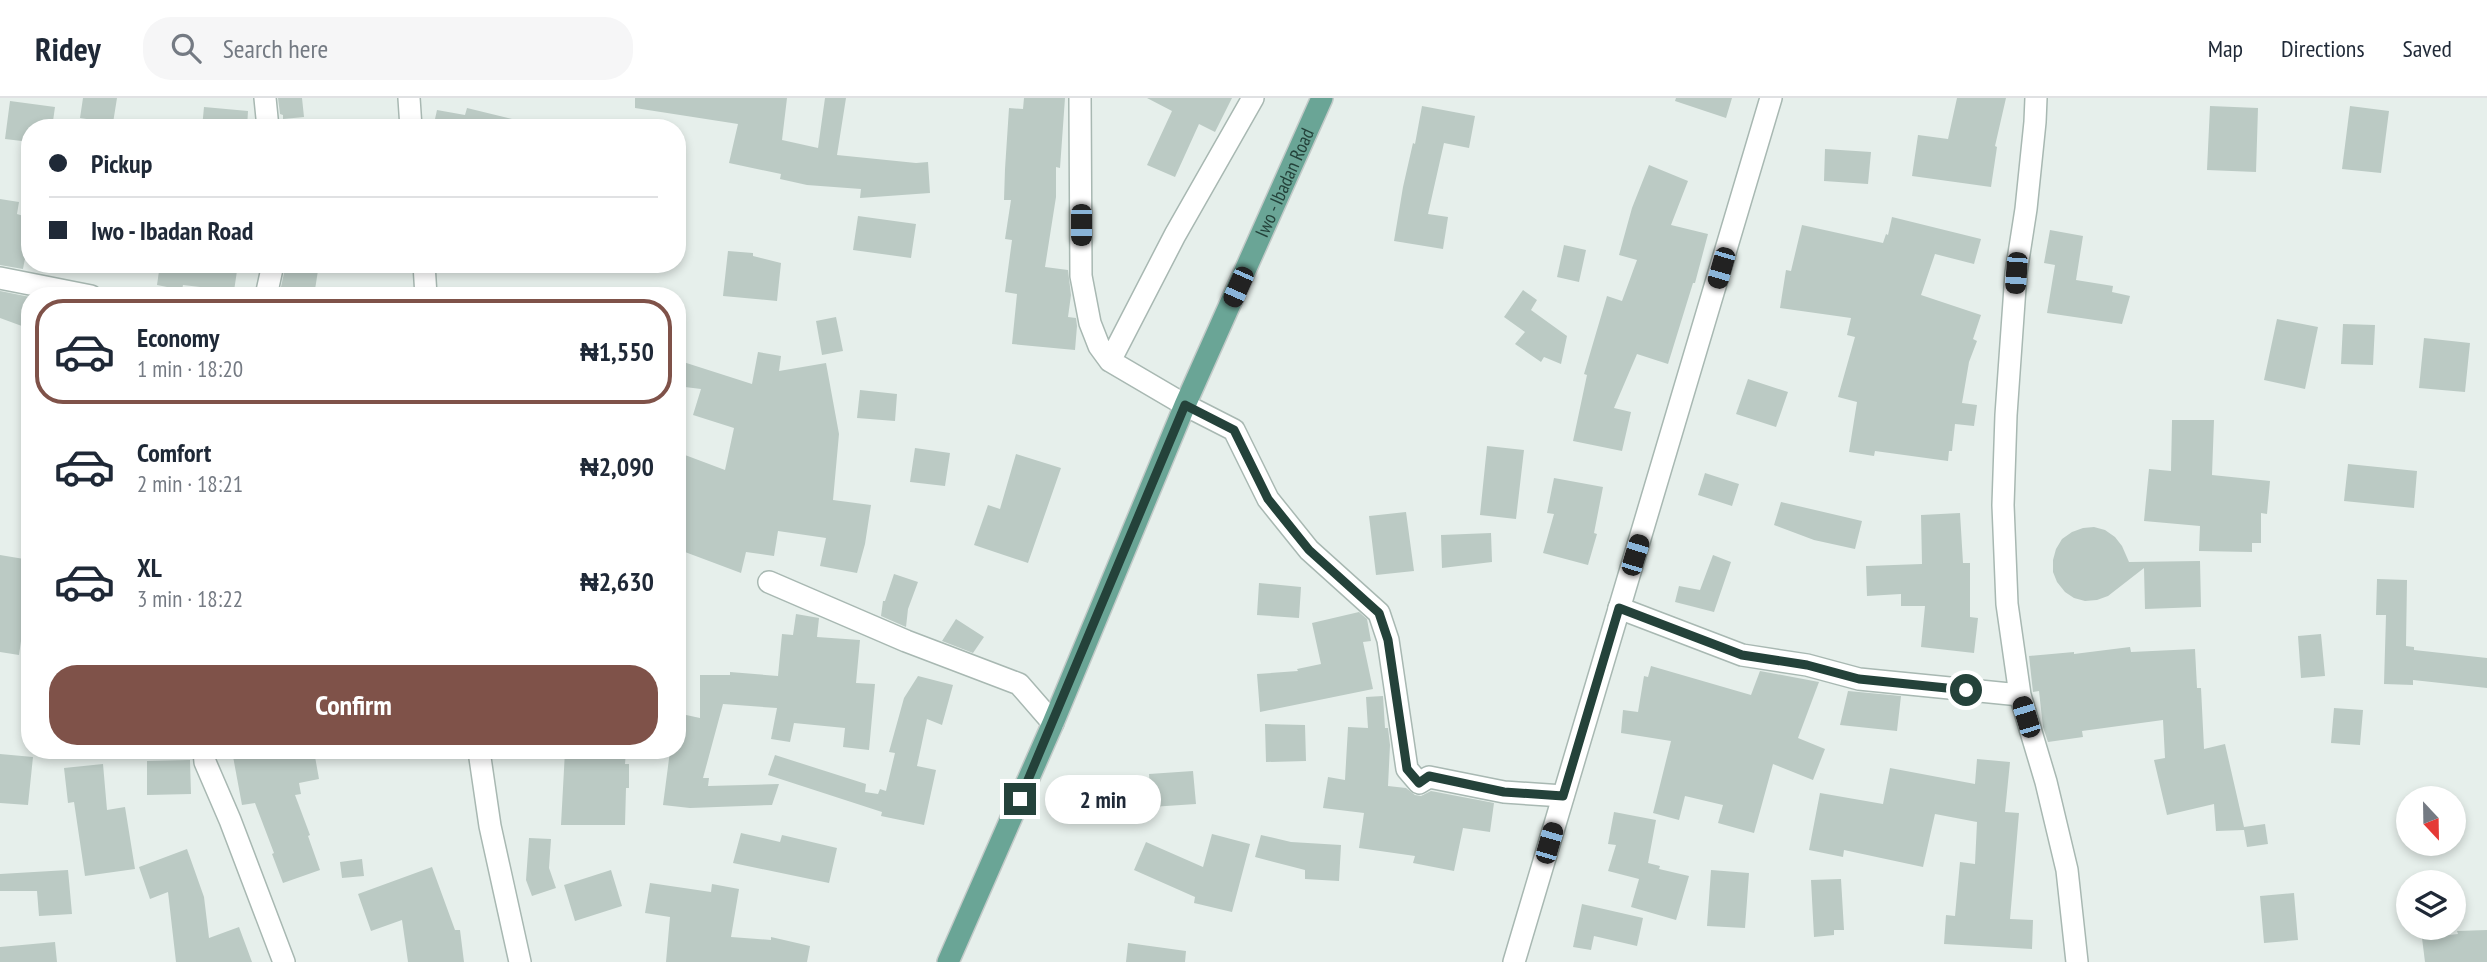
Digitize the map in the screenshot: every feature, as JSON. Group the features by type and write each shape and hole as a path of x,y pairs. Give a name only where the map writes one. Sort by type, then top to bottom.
{"main road":[{"name":"Iwo - Ibadan Road","path":"948,962 1053,723 1185,405 1322,98"}],"street":[{"path":"265,98 267,119"},
{"path":"408,98 410,119"},
{"path":"1080,98 1081,276 1090,323 1099,346 1110,361 1234,430 1268,499 1309,550 1379,613 1388,640 1407,769 1419,783 1429,776 1504,792 1563,796"},
{"path":"1110,361 1175,235 1253,98"},
{"path":"1514,962 1771,98"},
{"path":"2036,98 2027,197 2016,273 2006,415 2003,505 2007,604 2020,695 2046,782 2067,870 2077,962"},
{"path":"0,278 46,287"},
{"path":"769,582 906,641 1019,684 1053,723"},
{"path":"1619,608 1742,655 1807,665 1859,679 2020,695"},
{"path":"205,759 284,962"},
{"path":"479,759 490,826 520,962"}],"building":[{"path":"83,98 117,98 114,119 80,118"},
{"path":"278,98 302,98 304,117 283,119"},
{"path":"635,98 787,98 782,140 818,148 825,98 846,98 837,155 928,162 930,193 860,198 861,189 807,185 780,179 781,174 729,163 738,124 635,108"},
{"path":"1024,98 1065,98 1060,168 1056,167 1056,197 1045,267 1068,270 1071,295 1068,317 1076,318 1075,350 1012,344 1017,294 1005,292 1012,240 1005,239 1011,200 1004,200 1005,169 1009,108 1023,109"},
{"path":"1147,98 1232,98 1215,132 1199,124 1175,177 1147,165 1172,111"},
{"path":"1676,98 1732,98 1726,118 1675,101"},
{"path":"1957,98 2006,98 1995,146 1991,187 1912,176 1918,135 1948,139"},
{"path":"10,101 55,107 53,119 21,119 21,141 5,139"},
{"path":"1422,106 1475,116 1469,148 1444,143 1428,214 1448,217 1443,249 1394,241 1403,187"},
{"path":"2210,106 2258,108 2256,172 2207,170"},
{"path":"2350,106 2389,111 2381,173 2342,169"},
{"path":"204,107 248,111 248,119 203,119"},
{"path":"467,108 512,119 435,119 437,110 465,115"},
{"path":"1825,149 1871,152 1868,184 1824,181"},
{"path":"1649,165 1688,181 1671,225 1708,234 1668,364 1637,354 1614,408 1631,412 1622,451 1573,441 1587,375 1584,374 1607,296 1622,301 1637,260 1619,255 1632,208"},
{"path":"0,199 19,202 17,214 21,215 21,269 0,265"},
{"path":"858,216 916,224 911,258 853,250"},
{"path":"1892,217 1981,239 1974,264 1935,254 1921,295 1981,315 1973,339 1977,341 1969,362 1962,403 1977,405 1974,426 1955,424 1948,461 1875,451 1874,456 1849,452 1857,402 1838,397 1855,337 1847,335 1851,318 1780,308 1786,270 1791,271 1802,225 1883,243 1886,234 1888,235"},
{"path":"2050,230 2083,236 2076,280 2113,286 2112,292 2130,296 2122,324 2047,313 2055,265 2044,263"},
{"path":"1564,245 1586,250 1579,282 1557,277"},
{"path":"728,251 753,253 753,256 781,263 777,301 723,296"},
{"path":"159,273 237,273 235,287 157,285"},
{"path":"284,273 318,273 315,287 281,287"},
{"path":"1523,290 1537,300 1531,310 1567,336 1561,364 1544,357 1541,362 1515,344 1525,332 1504,317"},
{"path":"0,291 21,295 21,326 0,318"},
{"path":"836,317 843,351 822,355 816,321"},
{"path":"2277,319 2318,327 2305,389 2264,380"},
{"path":"2343,324 2375,325 2373,365 2341,364"},
{"path":"2424,338 2470,343 2465,392 2419,388"},
{"path":"758,352 781,356 779,371 826,363 839,434 833,500 871,505 857,573 820,566 826,538 778,531 774,556 746,552 741,573 686,552 686,455 725,470 734,428 693,415 701,389 686,387 686,363 752,384"},
{"path":"1748,379 1788,392 1776,427 1736,414"},
{"path":"860,390 897,394 895,421 857,418"},
{"path":"2172,420 2214,420 2212,475 2270,481 2267,514 2261,513 2261,543 2252,543 2252,552 2199,551 2200,526 2144,521 2149,469 2171,471"},
{"path":"1487,446 1524,450 1516,519 1480,515"},
{"path":"915,448 950,453 945,486 910,482"},
{"path":"1016,454 1061,468 1028,563 974,545 988,505 1000,509"},
{"path":"2348,464 2417,471 2414,508 2344,501"},
{"path":"1705,473 1739,484 1732,506 1698,495"},
{"path":"1554,478 1603,487 1594,533 1597,534 1588,565 1543,553 1554,514 1547,513"},
{"path":"1781,502 1862,521 1855,549 1814,540 1774,525"},
{"path":"1406,512 1414,571 1376,575 1369,516"},
{"path":"1960,513 1963,563 1970,563 1970,617 1978,618 1974,653 1921,647 1925,606 1901,606 1901,594 1867,596 1866,566 1922,564 1921,515"},
{"path":"2094,527 2115,537 2129,562 2200,561 2201,607 2145,609 2144,568 2108,596 2097,600 2085,601 2065,592 2053,572 2056,549 2062,539 2072,532"},
{"path":"1491,533 1492,562 1442,568 1441,535"},
{"path":"0,555 21,558 21,641 19,655 0,652"},
{"path":"1713,555 1731,562 1714,612 1675,602 1679,586 1700,590"},
{"path":"894,574 918,582 908,609 906,627 881,616 883,601"},
{"path":"2377,579 2407,580 2406,646 2414,647 2414,650 2487,658 2487,688 2413,680 2413,685 2384,684 2386,615 2376,615"},
{"path":"1259,583 1301,587 1299,618 1257,615"},
{"path":"1359,612 1367,619 1371,641 1363,642 1373,689 1260,712 1257,674 1298,671 1297,669 1321,664 1312,623"},
{"path":"796,614 819,618 817,637 860,640 856,683 875,684 869,750 843,747 845,728 794,723 790,742 771,739 777,708 723,704 703,778 709,778 708,786 779,784 772,805 690,808 663,805 669,759 686,759 686,715 700,718 700,675 730,675 730,672 778,676 782,634 793,635"},
{"path":"956,619 984,637 973,653 942,641"},
{"path":"2321,634 2325,676 2301,678 2298,636"},
{"path":"2130,647 2131,652 2195,649 2197,688 2201,688 2204,749 2225,744 2244,827 2265,824 2268,844 2247,847 2244,830 2216,831 2214,804 2167,815 2154,760 2165,758 2163,720 2082,731 2083,737 2048,742 2043,727 2039,691 2033,692 2029,656"},
{"path":"1651,666 1751,695 1760,671 1819,682 1798,738 1825,749 1813,780 1773,764 1754,833 1718,823 1723,805 1685,796 1679,820 1653,813 1671,741 1621,733 1623,710 1638,712 1644,676 1648,677"},
{"path":"918,676 953,685 942,725 927,719 917,766 936,770 924,825 881,816 882,812 768,775 775,755 866,784 865,792 878,794 880,789 886,791 895,753 889,752 904,698"},
{"path":"1848,691 1901,696 1897,731 1840,725"},
{"path":"1383,696 1385,728 1388,728 1390,745 1388,786 1406,788 1421,796 1431,791 1494,803 1490,832 1463,828 1454,871 1413,863 1415,856 1359,848 1364,813 1323,808 1328,777 1345,780 1348,727 1368,728 1366,697"},
{"path":"2334,708 2363,710 2360,745 2331,743"},
{"path":"1265,724 1305,725 1306,761 1266,762"},
{"path":"0,754 33,759 28,805 0,803"},
{"path":"233,759 315,759 319,779 299,783 301,794 295,795 320,870 283,883 255,803 242,805"},
{"path":"565,759 625,759 625,764 629,764 629,788 626,788 625,825 561,825"},
{"path":"1977,759 2010,762 2005,812 2019,813 2010,919 2033,920 2032,949 1944,944 1946,915 1955,916 1960,862 1975,864 1977,822 1935,814 1923,867 1844,850 1843,857 1809,850 1820,793 1883,804 1890,768 1975,784"},
{"path":"190,760 191,794 147,795 147,761"},
{"path":"103,764 107,810 125,807 135,869 85,876 74,802 68,803 64,768"},
{"path":"1193,771 1196,804 1151,807 1149,774"},
{"path":"1614,812 1656,820 1648,863 1660,866 1659,869 1689,876 1676,920 1631,907 1639,879 1608,871 1616,845 1608,844"},
{"path":"741,833 780,842 782,835 837,848 829,883 733,863"},
{"path":"1212,834 1250,844 1232,912 1194,903 1195,897 1134,870 1146,842 1203,867"},
{"path":"1261,835 1291,842 1341,845 1339,881 1305,879 1305,870 1255,857"},
{"path":"529,838 551,839 549,868 556,888 532,896 526,880"},
{"path":"187,849 204,897 209,938 239,927 252,962 176,962 168,892 150,899 139,867"},
{"path":"362,859 364,876 342,878 340,862"},
{"path":"432,867 455,930 460,930 464,962 408,962 402,920 371,931 358,894"},
{"path":"68,870 72,914 39,916 37,891 0,891 0,874"},
{"path":"611,870 622,906 575,921 564,885"},
{"path":"1711,870 1749,873 1745,928 1707,926"},
{"path":"1841,879 1844,930 1834,930 1834,935 1814,937 1811,880"},
{"path":"650,883 711,892 712,884 739,889 731,937 771,940 771,937 810,946 807,962 666,962 670,917 645,913"},
{"path":"2294,893 2298,940 2264,943 2260,896"},
{"path":"1582,904 1643,918 1637,946 1594,936 1591,950 1573,947"},
{"path":"2487,930 2487,962 2425,962 2422,940 2466,940 2466,931"},
{"path":"55,942 57,962 0,962 0,947"},
{"path":"1128,943 1186,951 1185,962 1126,962"}],"route":[{"path":"1020,799 1185,405 1234,430 1268,499 1309,550 1379,613 1388,640 1407,769 1419,783 1429,776 1504,792 1563,796 1619,608 1742,655 1807,665 1859,679 1966,690"}]}
